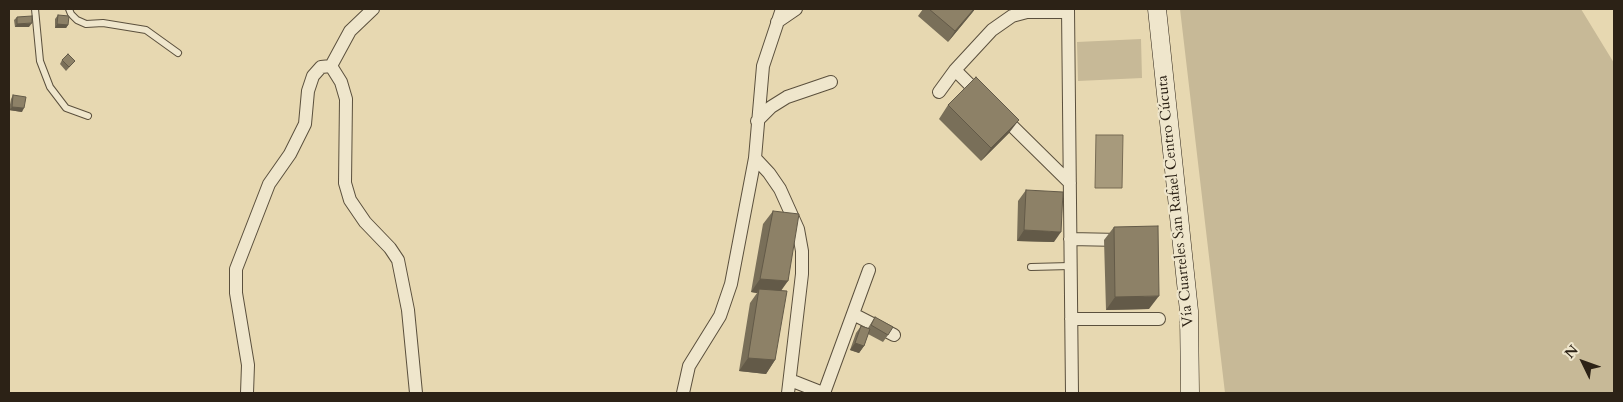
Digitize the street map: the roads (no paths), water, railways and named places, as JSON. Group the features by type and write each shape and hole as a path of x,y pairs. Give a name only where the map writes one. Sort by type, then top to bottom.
{"main road":[{"name":"Vía Cuarteles San Rafael Centro Cúcuta","path":"1157,9 1188,311 1190,393"}],"street":[{"path":"331,66 350,31 373,9"},
{"path":"683,393 689,366 720,316 731,284 755,158 763,66 776,22 782,9"},
{"path":"776,22 796,9"},
{"path":"939,92 955,70 992,30 1012,16 1044,10 1068,10 1072,393"},
{"path":"247,393 248,364 236,293 236,269 269,184 290,154 305,124 308,91 313,76 321,67 331,66"},
{"path":"331,66 338,77 346,99 346,184 350,200 365,222 390,248 398,260 408,310 416,393"},
{"path":"955,70 1070,183"},
{"path":"757,121 771,107 787,97 831,82"},
{"path":"755,158 780,189 798,229 802,251 802,274 788,393"},
{"path":"1070,240 1134,240"},
{"path":"790,380 823,393 870,270"},
{"path":"853,314 894,335"},
{"path":"1071,320 1159,319"}],"lane":[{"path":"36,9 40,61 50,87 66,108 88,116"},
{"path":"69,9 77,20 86,24 104,23 146,30 178,53"},
{"path":"1031,267 1070,266"}]}
